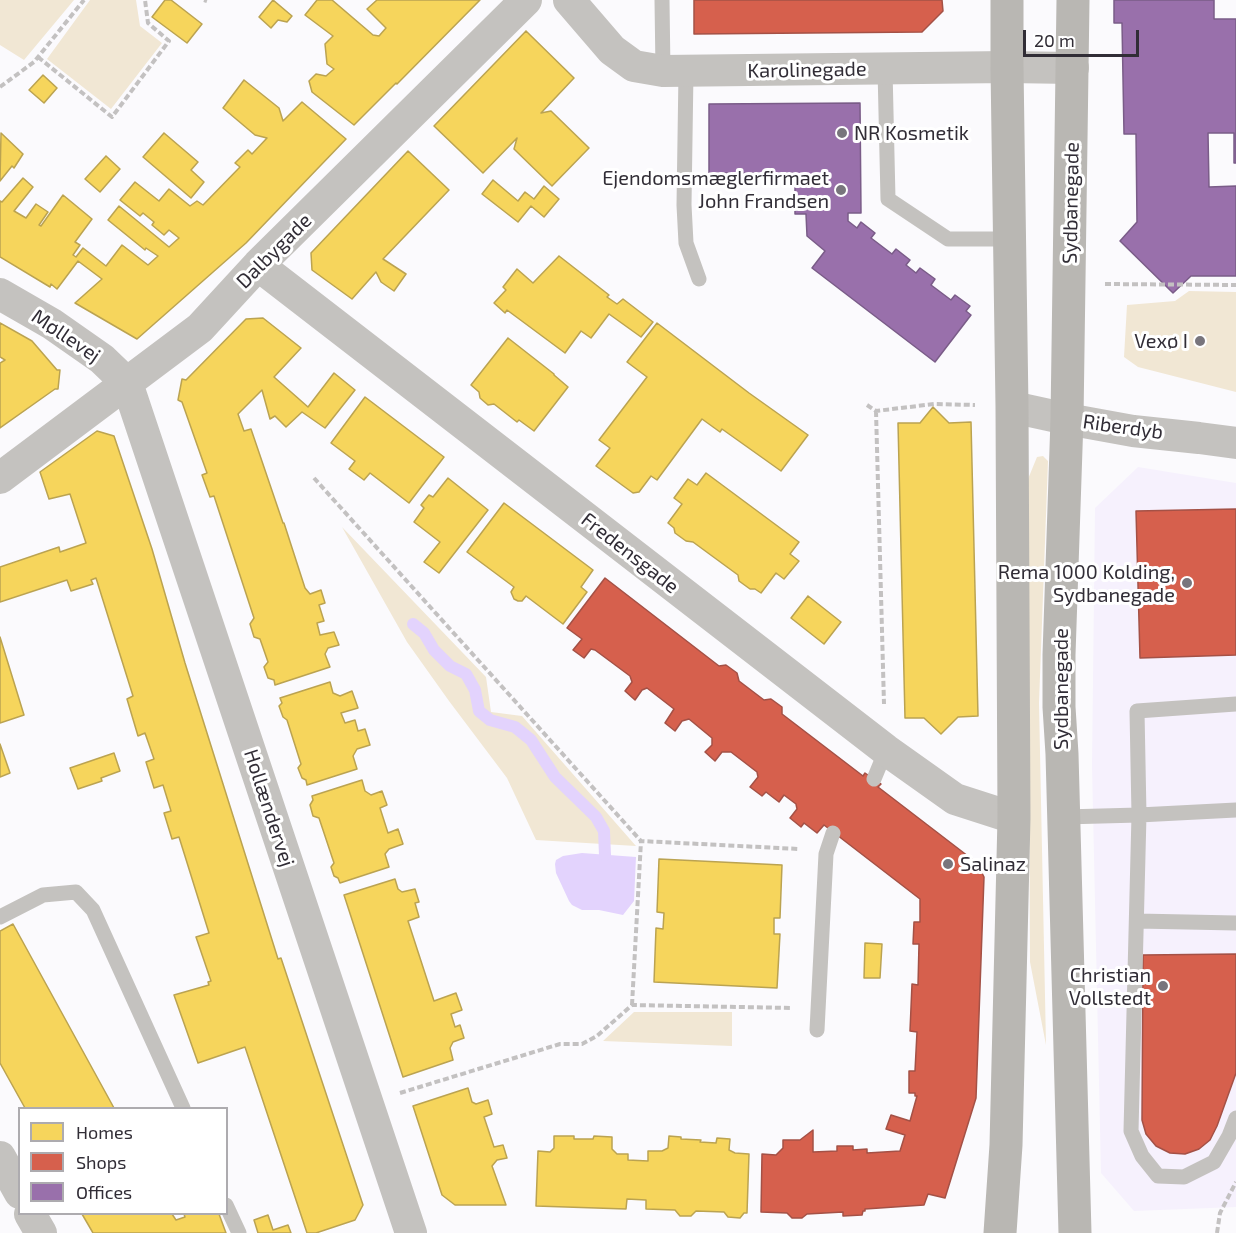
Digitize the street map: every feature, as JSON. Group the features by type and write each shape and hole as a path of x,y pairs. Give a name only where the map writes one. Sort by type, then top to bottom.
{"main road":[{"path":"1000,1233 1006,1145 1014,818 1012,407 1006,67 1008,0"},
{"name":"Sydbanegade","path":"1073,0 1070,284 1059,707 1075,1233"}],"street":[{"name":"Dalbygade","path":"0,478 200,328 258,265 526,0"},
{"name":"Karolinegade","path":"569,0 612,50 634,66 675,71 1073,68"},
{"name":"Fredensgade","path":"258,265 886,750 955,800 1014,818"},
{"name":"Møllevej","path":"0,294 52,324 102,359 127,383"},
{"name":"Hollændervej","path":"127,383 411,1233"},
{"name":"Riberdyb","path":"1012,407 1133,430 1236,443"},
{"path":"0,1157 18,1189"},
{"path":"31,1215 41,1233"}],"lane":[{"path":"662,0 675,71 686,243 699,279"},
{"path":"885,69 888,199 948,239 1010,239"},
{"path":"1236,704 1137,711 1139,815 1131,1131 1142,1156 1158,1176 1184,1177 1214,1162 1236,1118"},
{"path":"874,779 886,750"},
{"path":"1064,817 1236,810"},
{"path":"817,1030 826,854 833,833"},
{"path":"0,917 43,895 76,892 82,898 93,910 183,1107"},
{"path":"1137,921 1236,922"},
{"path":"228,1209 239,1233"}],"path":[{"path":"0,87 34,62 84,0"},
{"path":"38,57 112,117 169,40 148,23 145,0"},
{"path":"1070,284 1236,285"},
{"path":"867,405 876,411 934,404 1012,407"},
{"path":"876,411 886,750"},
{"path":"314,478 641,841 800,849"},
{"path":"632,1005 641,841"},
{"path":"368,1103 560,1044 582,1044 597,1036 632,1005 795,1009"},
{"path":"1217,1233 1220,1213 1236,1182"}],"shaded area":[{"path":"0,0 74,0 24,60 0,45"},
{"path":"90,0 136,0 140,26 162,43 111,109 47,59"},
{"path":"1189,291 1236,292 1236,392 1138,367 1124,357 1127,305 1175,301"},
{"path":"1043,456 1048,461 1039,703 1046,1045 1030,962 1028,479 1037,457"},
{"path":"1138,467 1236,483 1236,1207 1134,1211 1101,1173 1092,766 1095,508"},
{"path":"342,527 486,677 491,712 522,716 636,846 536,840 507,778 407,642"},
{"path":"582,853 636,857 634,901 623,915 599,910 582,910 569,901 556,873 556,860 563,856"},
{"path":"634,1012 732,1012 732,1046 603,1041"}],"building: Homes":[{"path":"165,0 171,0 202,24 187,43 152,17"},
{"path":"273,0 292,16 287,22 278,20 271,28 259,17"},
{"path":"317,0 332,0 373,35 379,36 386,28 367,9 377,0 480,0 354,125 312,92 309,81 316,74 326,76 334,69 327,64 325,44 333,36 305,15"},
{"path":"526,31 574,78 541,113 551,111 589,148 552,186 514,149 517,138 483,173 434,126"},
{"path":"43,75 57,88 44,103 29,90"},
{"path":"244,80 279,108 283,121 302,102 346,139 246,243 137,339 75,303 102,279 78,261 57,289 0,257 0,201 2,202 23,178 33,187 14,211 26,218 36,204 48,212 39,225 41,226 63,195 92,219 75,242 80,245 73,255 76,257 83,248 106,266 122,245 148,265 158,256 146,248 145,250 108,220 119,206 169,247 179,238 169,230 164,235 143,213 140,216 120,200 135,182 159,201 169,189 190,206 197,201 203,205 240,167 235,163 248,150 252,154 267,138 255,135 223,108"},
{"path":"1,133 23,154 14,168 12,166 0,181"},
{"path":"164,133 198,162 191,170 204,182 191,198 143,157"},
{"path":"408,151 449,190 383,259 406,274 394,291 381,282 376,272 352,299 312,270 311,253"},
{"path":"106,156 120,169 100,192 85,179"},
{"path":"493,180 518,201 525,192 534,199 544,186 559,199 544,217 531,206 518,222 482,194"},
{"path":"559,256 609,295 607,297 617,304 623,299 653,322 641,337 609,314 591,338 581,331 565,353 507,310 505,313 494,303 506,290 503,287 517,269 533,283"},
{"path":"263,318 301,348 274,377 308,407 334,373 355,390 325,428 302,412 286,427 275,416 270,419 262,390 238,414 244,431 251,429 305,588 310,594 321,590 325,603 319,605 324,621 317,623 320,635 334,632 339,645 328,648 325,654 330,667 275,685 274,680 268,678 264,667 268,662 260,639 254,637 250,624 254,618 214,496 210,497 202,475 207,473 182,402 178,400 182,379 186,380 246,319"},
{"path":"0,323 32,341 57,370 60,370 58,389 0,428 0,363 5,360 0,357"},
{"path":"657,323 808,435 781,471 722,429 720,432 702,419 657,480 651,476 639,492 633,493 596,466 610,448 599,440 647,377 627,362"},
{"path":"508,338 568,387 534,431 519,420 517,422 494,404 488,405 471,385"},
{"path":"365,397 444,457 409,503 370,473 364,480 349,469 355,461 331,443"},
{"path":"933,407 949,423 971,422 978,716 958,717 941,734 924,718 905,718 898,423 920,423"},
{"path":"97,431 114,436 152,549 185,663 278,959 281,958 363,1205 355,1220 316,1233 307,1233 245,1047 198,1063 174,995 209,985 208,982 211,981 196,937 209,933 179,837 172,839 164,813 171,811 163,785 154,788 146,762 154,759 145,733 138,736 127,699 133,696 96,578 91,580 93,584 71,591 67,580 0,602 0,567 59,547 60,552 86,543 70,494 49,499 40,472"},
{"path":"706,473 799,542 790,554 799,561 784,579 776,573 761,593 750,589 739,581 738,575 693,542 686,541 675,533 674,528 668,523 682,504 674,498 688,479 697,485"},
{"path":"448,478 488,510 439,573 424,562 440,542 414,522 424,508 421,505 429,495 433,497"},
{"path":"504,503 593,570 581,587 587,592 563,624 526,596 522,601 514,599 511,592 514,587 467,552"},
{"path":"808,596 841,622 824,644 791,618"},
{"path":"0,637 24,715 0,723"},
{"path":"330,682 333,693 340,696 352,691 358,708 341,713 345,723 355,720 358,731 365,729 370,745 357,749 353,756 357,769 307,785 298,768 301,764 287,720 283,717 279,706 282,703 280,698"},
{"path":"0,744 10,773 0,777"},
{"path":"114,753 120,771 101,778 102,781 78,789 70,768"},
{"path":"362,780 365,791 371,795 382,791 387,805 380,808 388,833 398,829 403,844 389,849 385,854 389,867 340,883 331,867 334,863 319,818 313,816 310,805 313,800 312,796"},
{"path":"659,859 782,865 780,918 774,918 774,934 780,934 777,988 654,982 656,928 663,929 664,913 657,912"},
{"path":"395,879 398,889 402,892 415,889 419,902 415,903 419,917 408,921 434,1001 456,993 462,1010 451,1014 455,1027 460,1025 464,1038 453,1042 450,1048 453,1060 403,1077 344,895"},
{"path":"13,924 113,1107 24,1107 0,1063 0,931"},
{"path":"865,943 882,944 880,978 864,978"},
{"path":"468,1088 472,1102 476,1104 488,1100 492,1114 484,1117 494,1147 503,1145 507,1158 497,1160 492,1166 506,1205 455,1205 442,1195 413,1106"},
{"path":"554,1136 574,1136 574,1139 593,1139 594,1136 612,1137 612,1149 617,1154 628,1154 628,1160 648,1161 648,1151 662,1151 668,1148 669,1136 716,1143 717,1138 730,1139 729,1150 749,1154 747,1213 740,1218 728,1217 724,1212 696,1211 691,1216 680,1216 675,1210 646,1209 646,1200 627,1199 626,1209 536,1206 538,1151 550,1152 554,1148"},
{"path":"83,1215 173,1215 176,1220 185,1217 184,1215 219,1215 226,1233 93,1233"},
{"path":"268,1215 273,1230 288,1225 291,1233 258,1233 254,1220"}],"building: Shops":[{"path":"694,0 942,0 943,11 922,32 694,34"},
{"name":"Rema 1000 Kolding, Sydbanegade","path":"1236,509 1236,655 1140,658 1136,511"},
{"path":"605,578 719,666 726,665 737,673 739,681 764,700 771,699 782,707 782,714 863,776 865,773 881,784 878,787 977,863 984,877 976,1098 945,1198 928,1194 924,1205 865,1209 862,1215 843,1216 843,1212 807,1214 802,1218 792,1218 787,1213 761,1212 762,1154 776,1155 783,1148 783,1140 800,1140 813,1130 813,1152 837,1151 837,1146 853,1146 853,1150 867,1149 867,1153 900,1151 905,1135 886,1129 891,1115 910,1121 917,1096 915,1093 909,1093 909,1071 915,1071 917,1032 910,1031 912,984 918,985 919,944 913,944 914,922 920,922 920,899 824,825 817,833 804,823 801,827 790,818 797,809 796,804 784,795 779,802 766,792 762,796 750,787 758,777 757,772 731,752 722,752 715,761 705,752 712,745 712,738 689,719 682,721 675,731 665,723 674,709 647,688 642,690 635,700 625,691 632,682 630,676 595,650 591,649 584,658 573,650 582,639 567,628"},
{"path":"1236,954 1236,1073 1210,1140 1199,1149 1185,1154 1170,1153 1156,1146 1146,1134 1142,1120 1143,955"}],"building: Offices":[{"path":"1114,0 1214,0 1214,19 1236,19 1236,163 1234,163 1234,133 1208,133 1209,187 1236,186 1236,276 1191,276 1173,293 1120,241 1137,222 1136,134 1124,134 1122,23 1114,23"},
{"path":"860,103 861,213 848,213 848,221 857,228 861,222 875,233 871,238 892,254 896,249 910,260 906,265 916,273 920,268 935,279 931,285 951,300 955,295 970,306 966,311 971,315 935,362 812,268 825,251 807,236 806,214 795,214 795,173 709,173 709,104"}],"waterway":[{"path":"413,624 424,633 434,650 450,666 466,674 475,690 479,711 490,720 515,727 531,740 555,777 596,817 604,831 605,855"}],"place":[{"name":"NR Kosmetik","path":"842,133"},
{"name":"Ejendomsmæglerfirmaet John Frandsen","path":"841,190"},
{"name":"Vexø I","path":"1200,341"},
{"name":"Rema 1000 Kolding, Sydbanegade","path":"1187,583"},
{"name":"Salinaz","path":"948,864"},
{"name":"Christian Vollstedt","path":"1163,986"}]}
